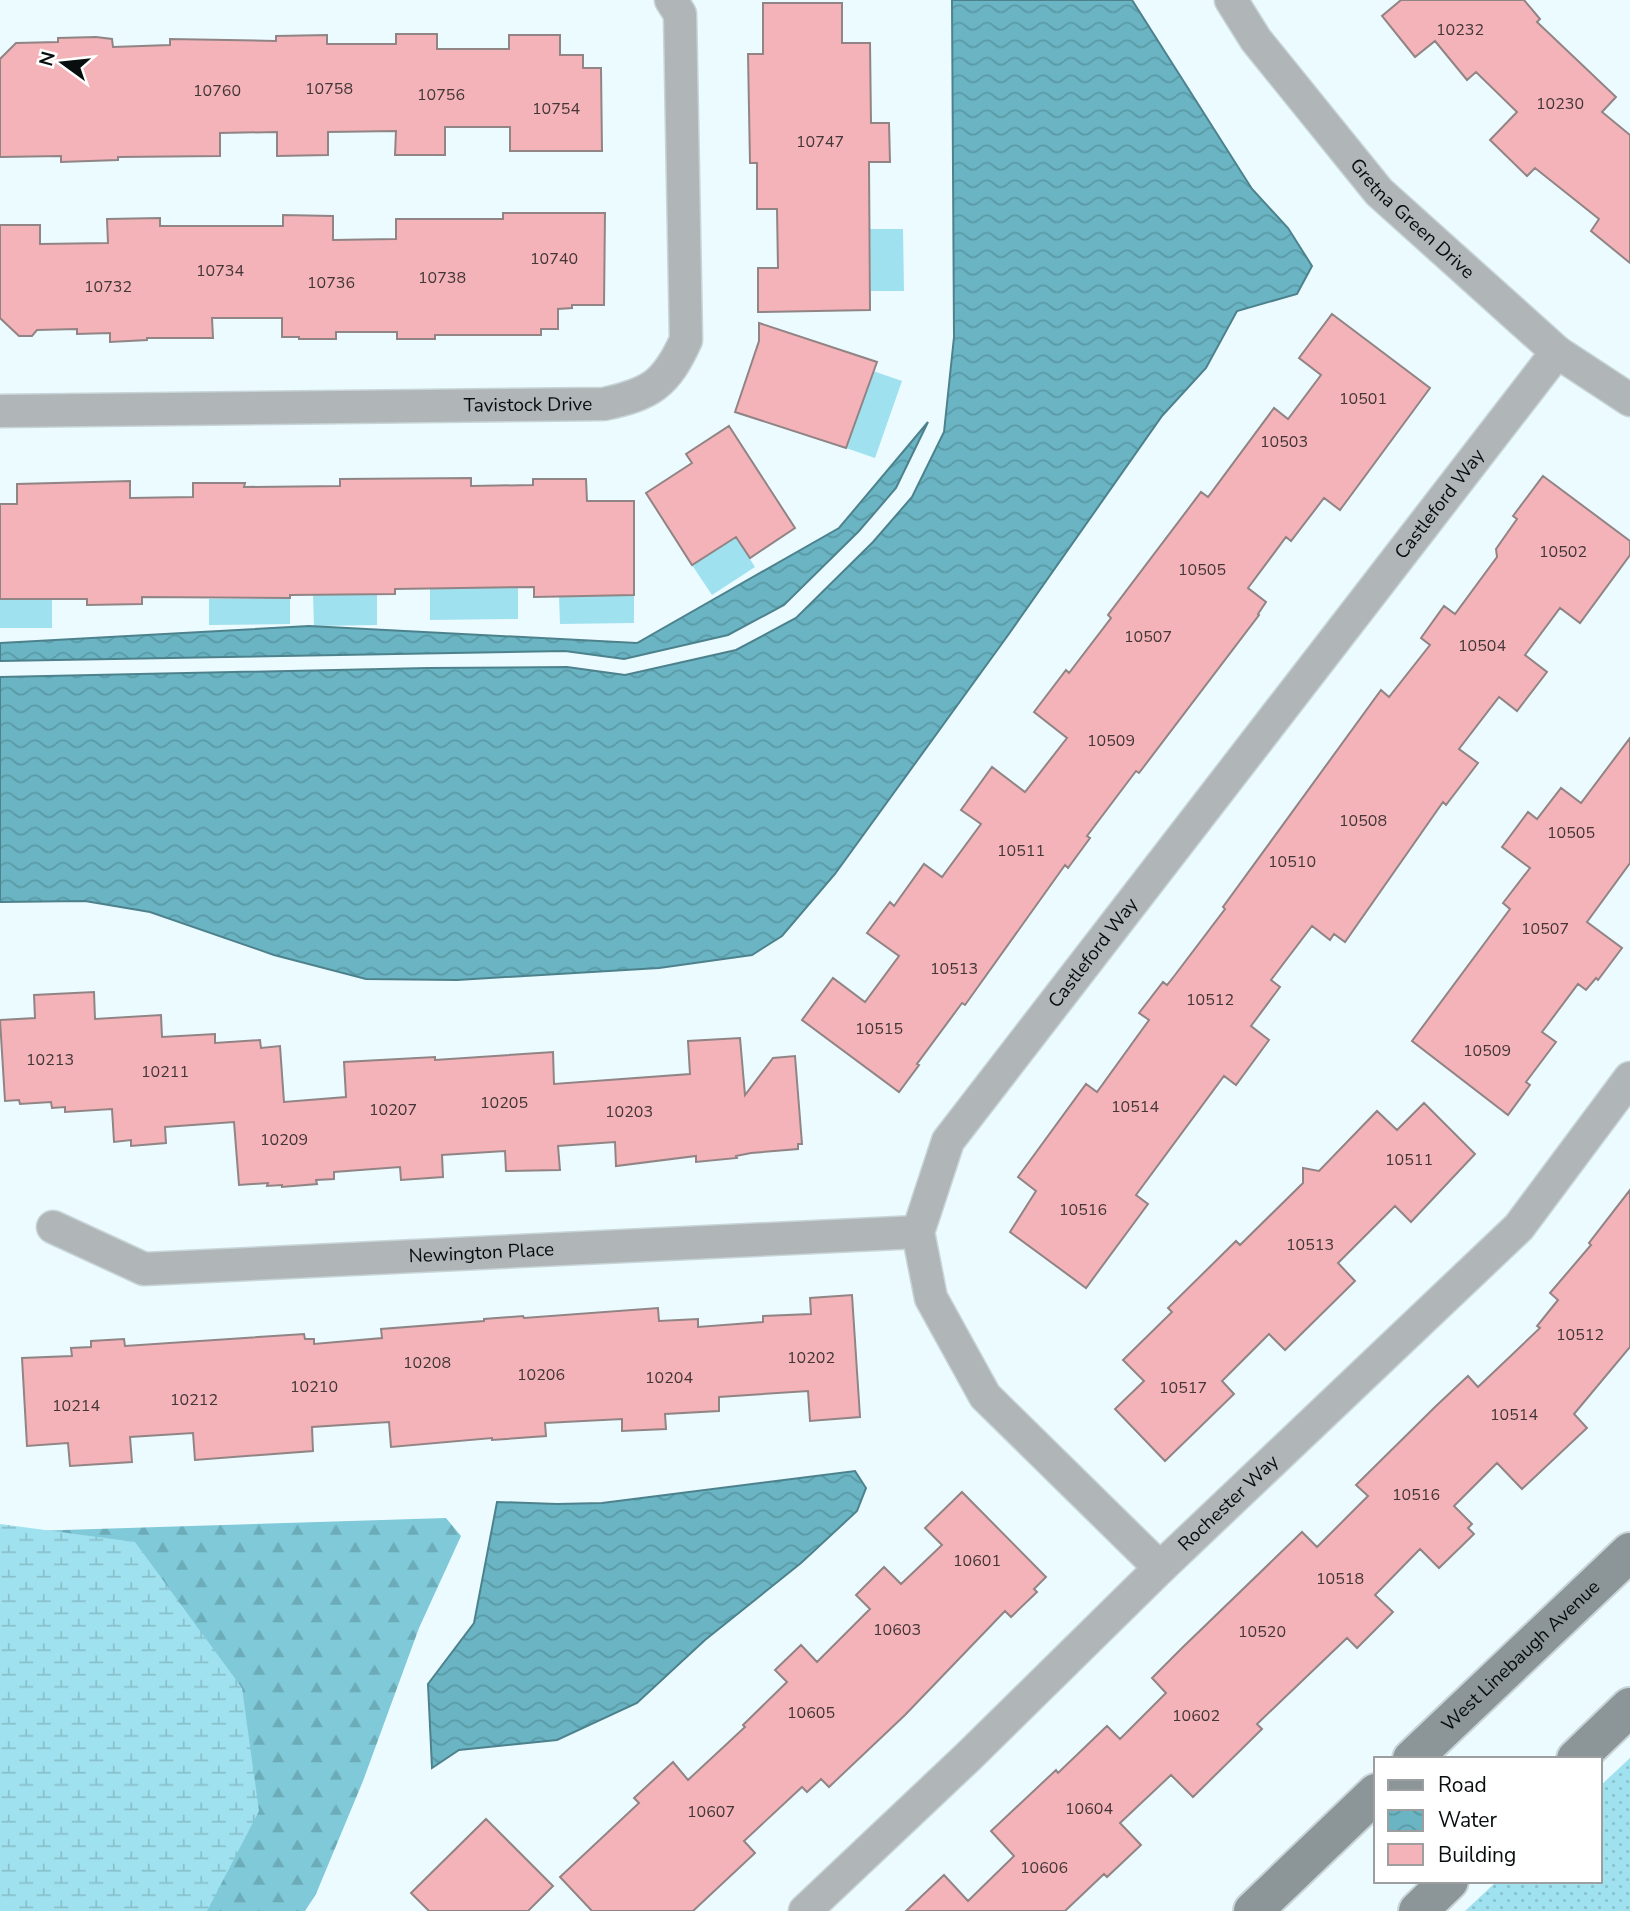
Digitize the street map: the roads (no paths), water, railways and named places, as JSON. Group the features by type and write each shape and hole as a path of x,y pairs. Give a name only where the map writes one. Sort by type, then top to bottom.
{"main road":[{"name":"West Linebaugh Avenue","path":"1414,1757 1630,1552"},
{"path":"1578,1757 1630,1707"},
{"path":"1253,1911 1374,1795"},
{"path":"1418,1911 1447,1883"}],"street":[{"name":"Tavistock Drive","path":"0,411 604,404 629,398 655,385 673,368 686,340 680,14 671,0"},
{"name":"Gretna Green Drive","path":"1231,0 1256,40 1379,192 1557,352 1630,401"},
{"name":"Castleford Way","path":"1160,1568 985,1396 931,1298 918,1232 947,1141 1557,352"},
{"name":"Rochester Way","path":"806,1911 969,1756 1160,1568 1520,1227 1630,1078"},
{"name":"Newington Place","path":"53,1227 144,1269 918,1232"}],"water":[{"path":"952,0 1132,0 1252,189 1288,228 1312,266 1297,294 1237,311 1206,368 1162,416 835,874 782,936 752,955 659,968 457,980 366,979 274,955 150,912 85,901 0,902 0,677 567,667 625,675 736,650 796,618 873,542 912,497 944,432 954,337"},
{"path":"928,422 896,488 859,531 784,605 728,635 624,659 565,651 0,661 0,643 309,626 637,643 839,528"},
{"path":"855,1471 866,1488 857,1511 801,1563 705,1640 637,1703 557,1740 459,1750 432,1768 428,1684 474,1623 497,1502 602,1503"}]}
